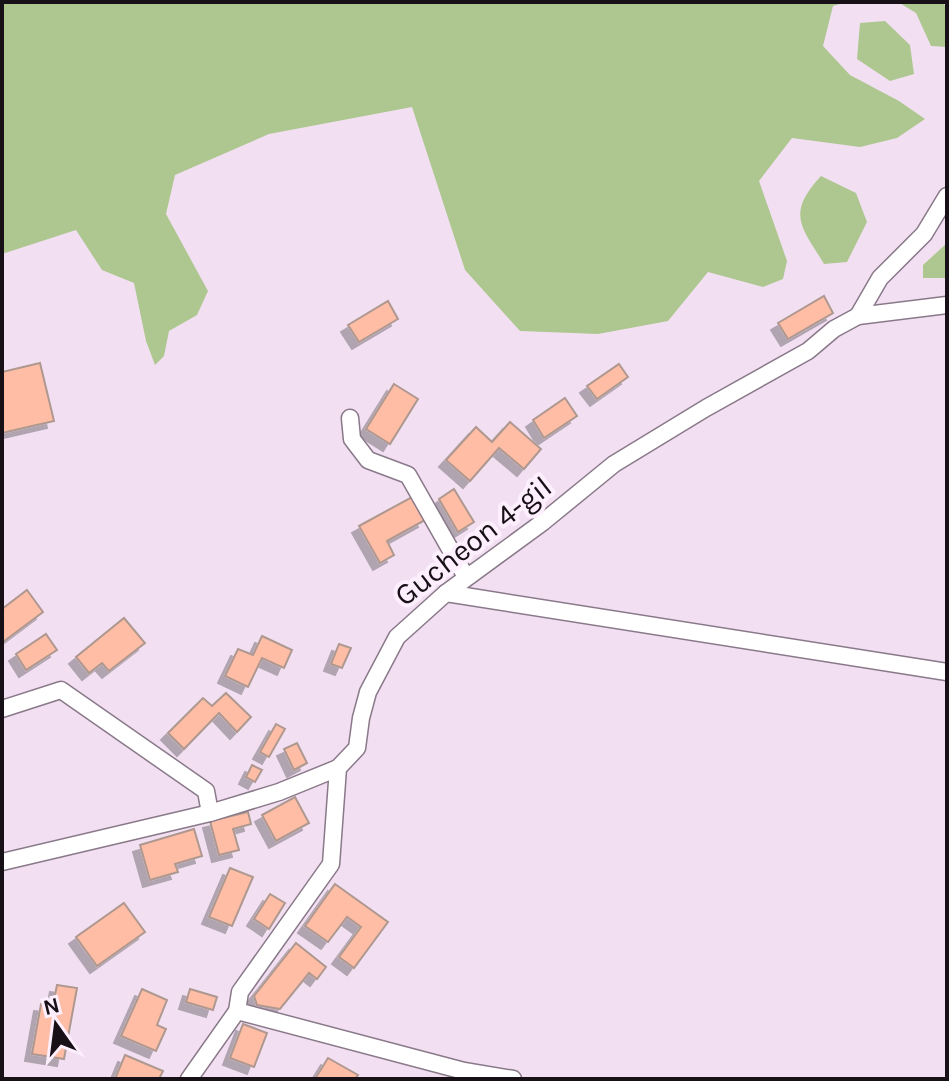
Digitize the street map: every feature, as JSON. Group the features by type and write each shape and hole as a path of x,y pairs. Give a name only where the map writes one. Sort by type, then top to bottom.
{"lane":[{"path":"858,316 880,278 924,234 947,196"},
{"name":"Gucheon 4-gil","path":"189,1079 237,1011 240,992 331,864 338,768 357,748 368,692 397,637 466,577 531,532 614,464 808,351 834,329 858,316 947,305"},
{"path":"350,418 352,439 368,460 408,475 466,577"},
{"path":"446,593 947,672"},
{"path":"2,709 61,690 206,791 210,813"},
{"path":"2,862 210,813 279,792 338,768"},
{"path":"237,1011 462,1075 513,1079"}],"green space":[{"path":"2,2 847,2 833,6 823,46 850,75 925,119 897,138 860,147 792,138 759,181 787,261 783,279 763,287 708,272 668,321 598,334 520,331 465,270 412,107 269,134 175,175 166,214 208,291 197,315 169,331 164,356 155,365 146,341 134,283 102,270 76,230 2,254"},
{"path":"898,2 942,2 947,8 947,47 931,46 916,13"},
{"path":"885,21 910,45 914,74 890,81 857,59 860,23"},
{"path":"821,176 856,193 867,222 847,262 824,264 801,220 803,200"},
{"path":"947,243 947,278 923,278 923,265"}],"building":[{"path":"824,296 833,313 788,339 778,323"},
{"path":"388,301 398,319 359,342 348,325"},
{"path":"40,363 54,421 2,433 2,372"},
{"path":"619,364 628,377 597,399 587,386"},
{"path":"394,384 418,399 390,444 366,429"},
{"path":"565,398 577,416 544,438 533,420"},
{"path":"510,422 541,449 524,469 499,448 470,481 446,460 476,427 492,442"},
{"path":"454,489 474,522 458,532 439,499"},
{"path":"412,497 425,520 387,541 394,555 380,563 359,526"},
{"path":"27,590 43,612 3,642 2,609"},
{"path":"124,618 145,643 109,671 102,663 89,673 76,657"},
{"path":"46,634 57,650 26,670 16,654"},
{"path":"262,636 292,650 284,668 262,658 248,687 225,676 238,649 253,655"},
{"path":"339,644 351,648 342,668 331,664"},
{"path":"226,693 251,717 237,732 219,713 184,749 168,733 203,698 212,706"},
{"path":"276,724 285,729 269,757 260,752"},
{"path":"297,743 307,763 294,770 284,749"},
{"path":"252,765 262,770 255,782 246,777"},
{"path":"295,797 309,823 276,841 262,815"},
{"path":"248,812 251,824 233,829 239,850 219,855 210,821"},
{"path":"194,829 202,856 175,864 178,872 150,880 140,845"},
{"path":"230,868 253,877 232,926 209,917"},
{"path":"335,884 388,922 354,968 339,957 361,927 347,917 328,942 305,926"},
{"path":"270,894 285,903 269,929 254,919"},
{"path":"124,903 145,932 97,966 76,937"},
{"path":"296,943 326,967 317,979 309,973 280,1009 257,1005 254,996"},
{"path":"57,985 77,988 64,1059 32,1054 41,1004 53,1005"},
{"path":"142,989 167,1000 157,1025 166,1029 156,1051 121,1036"},
{"path":"190,989 217,997 213,1010 186,1002"},
{"path":"243,1024 267,1033 254,1067 230,1058"},
{"path":"125,1055 163,1071 159,1079 115,1079"},
{"path":"328,1058 358,1075 355,1079 315,1079"}]}
